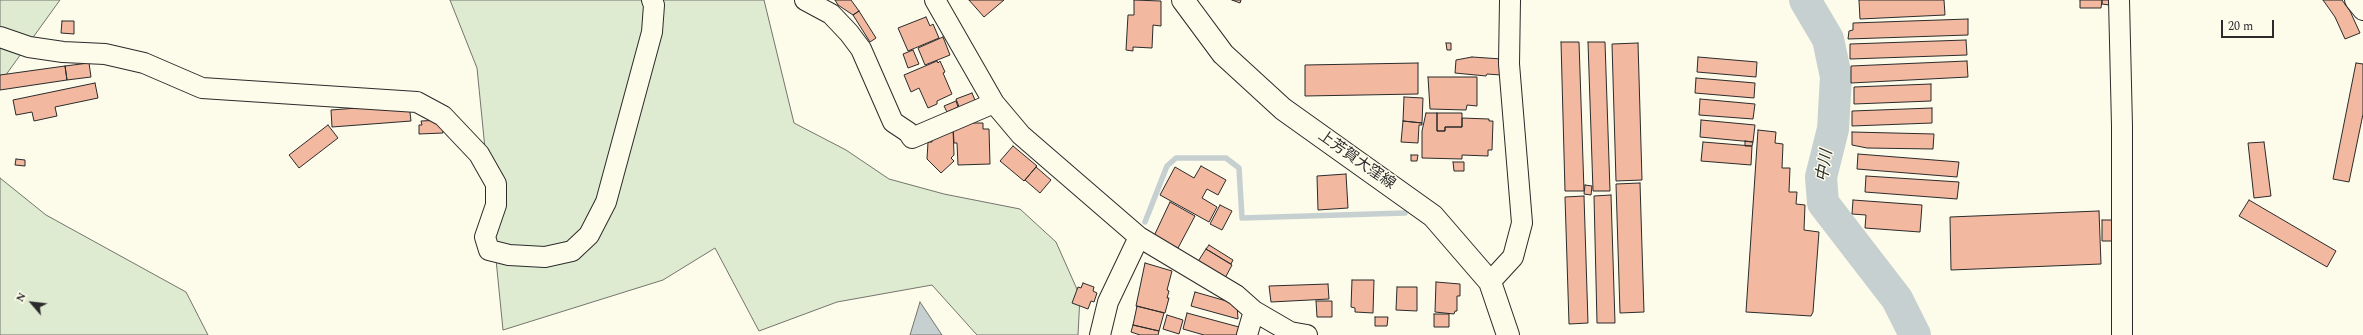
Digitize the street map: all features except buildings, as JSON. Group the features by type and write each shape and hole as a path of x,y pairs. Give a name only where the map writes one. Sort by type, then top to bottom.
{"main road":[{"name":"上芳賀大窪線","path":"1183,0 1223,54 1283,109 1433,216 1490,282 1508,335"}],"street":[{"path":"0,37 29,47 63,52 106,54 144,63 202,88 417,102 443,116 480,154 496,184 496,205 485,236 489,250 510,255 544,257 572,251 588,235 606,202 652,32 654,4 652,0"},
{"path":"805,0 831,14 849,33 861,49 893,122 908,132 912,138 994,102"},
{"path":"935,0 994,102 1021,135 1139,237 1236,295 1254,311 1290,332 1307,335"},
{"path":"1490,282 1513,257 1522,223 1509,64 1510,0"},
{"path":"2118,0 2122,126 2122,335"},
{"path":"2355,0 2363,10"},
{"path":"1100,335 1108,302 1139,237"},
{"path":"1247,335 1254,311"}],"green space":[{"path":"0,0 60,0 0,83"},
{"path":"450,0 764,0 794,123 846,150 889,179 944,194 1020,209 1056,242 1080,296 1078,335 977,335 932,285 837,302 759,331 715,248 663,280 503,330 477,68"},
{"path":"0,178 46,215 186,292 208,335 0,335"}],"shaded area":[{"path":"920,302 942,335 910,335"}],"waterway":[{"name":"中川","path":"1805,0 1828,39 1836,77 1833,129 1821,177 1823,203 1897,299 1915,335"},
{"path":"1145,222 1167,166 1176,158 1226,158 1239,168 1242,218 1405,213"}]}
